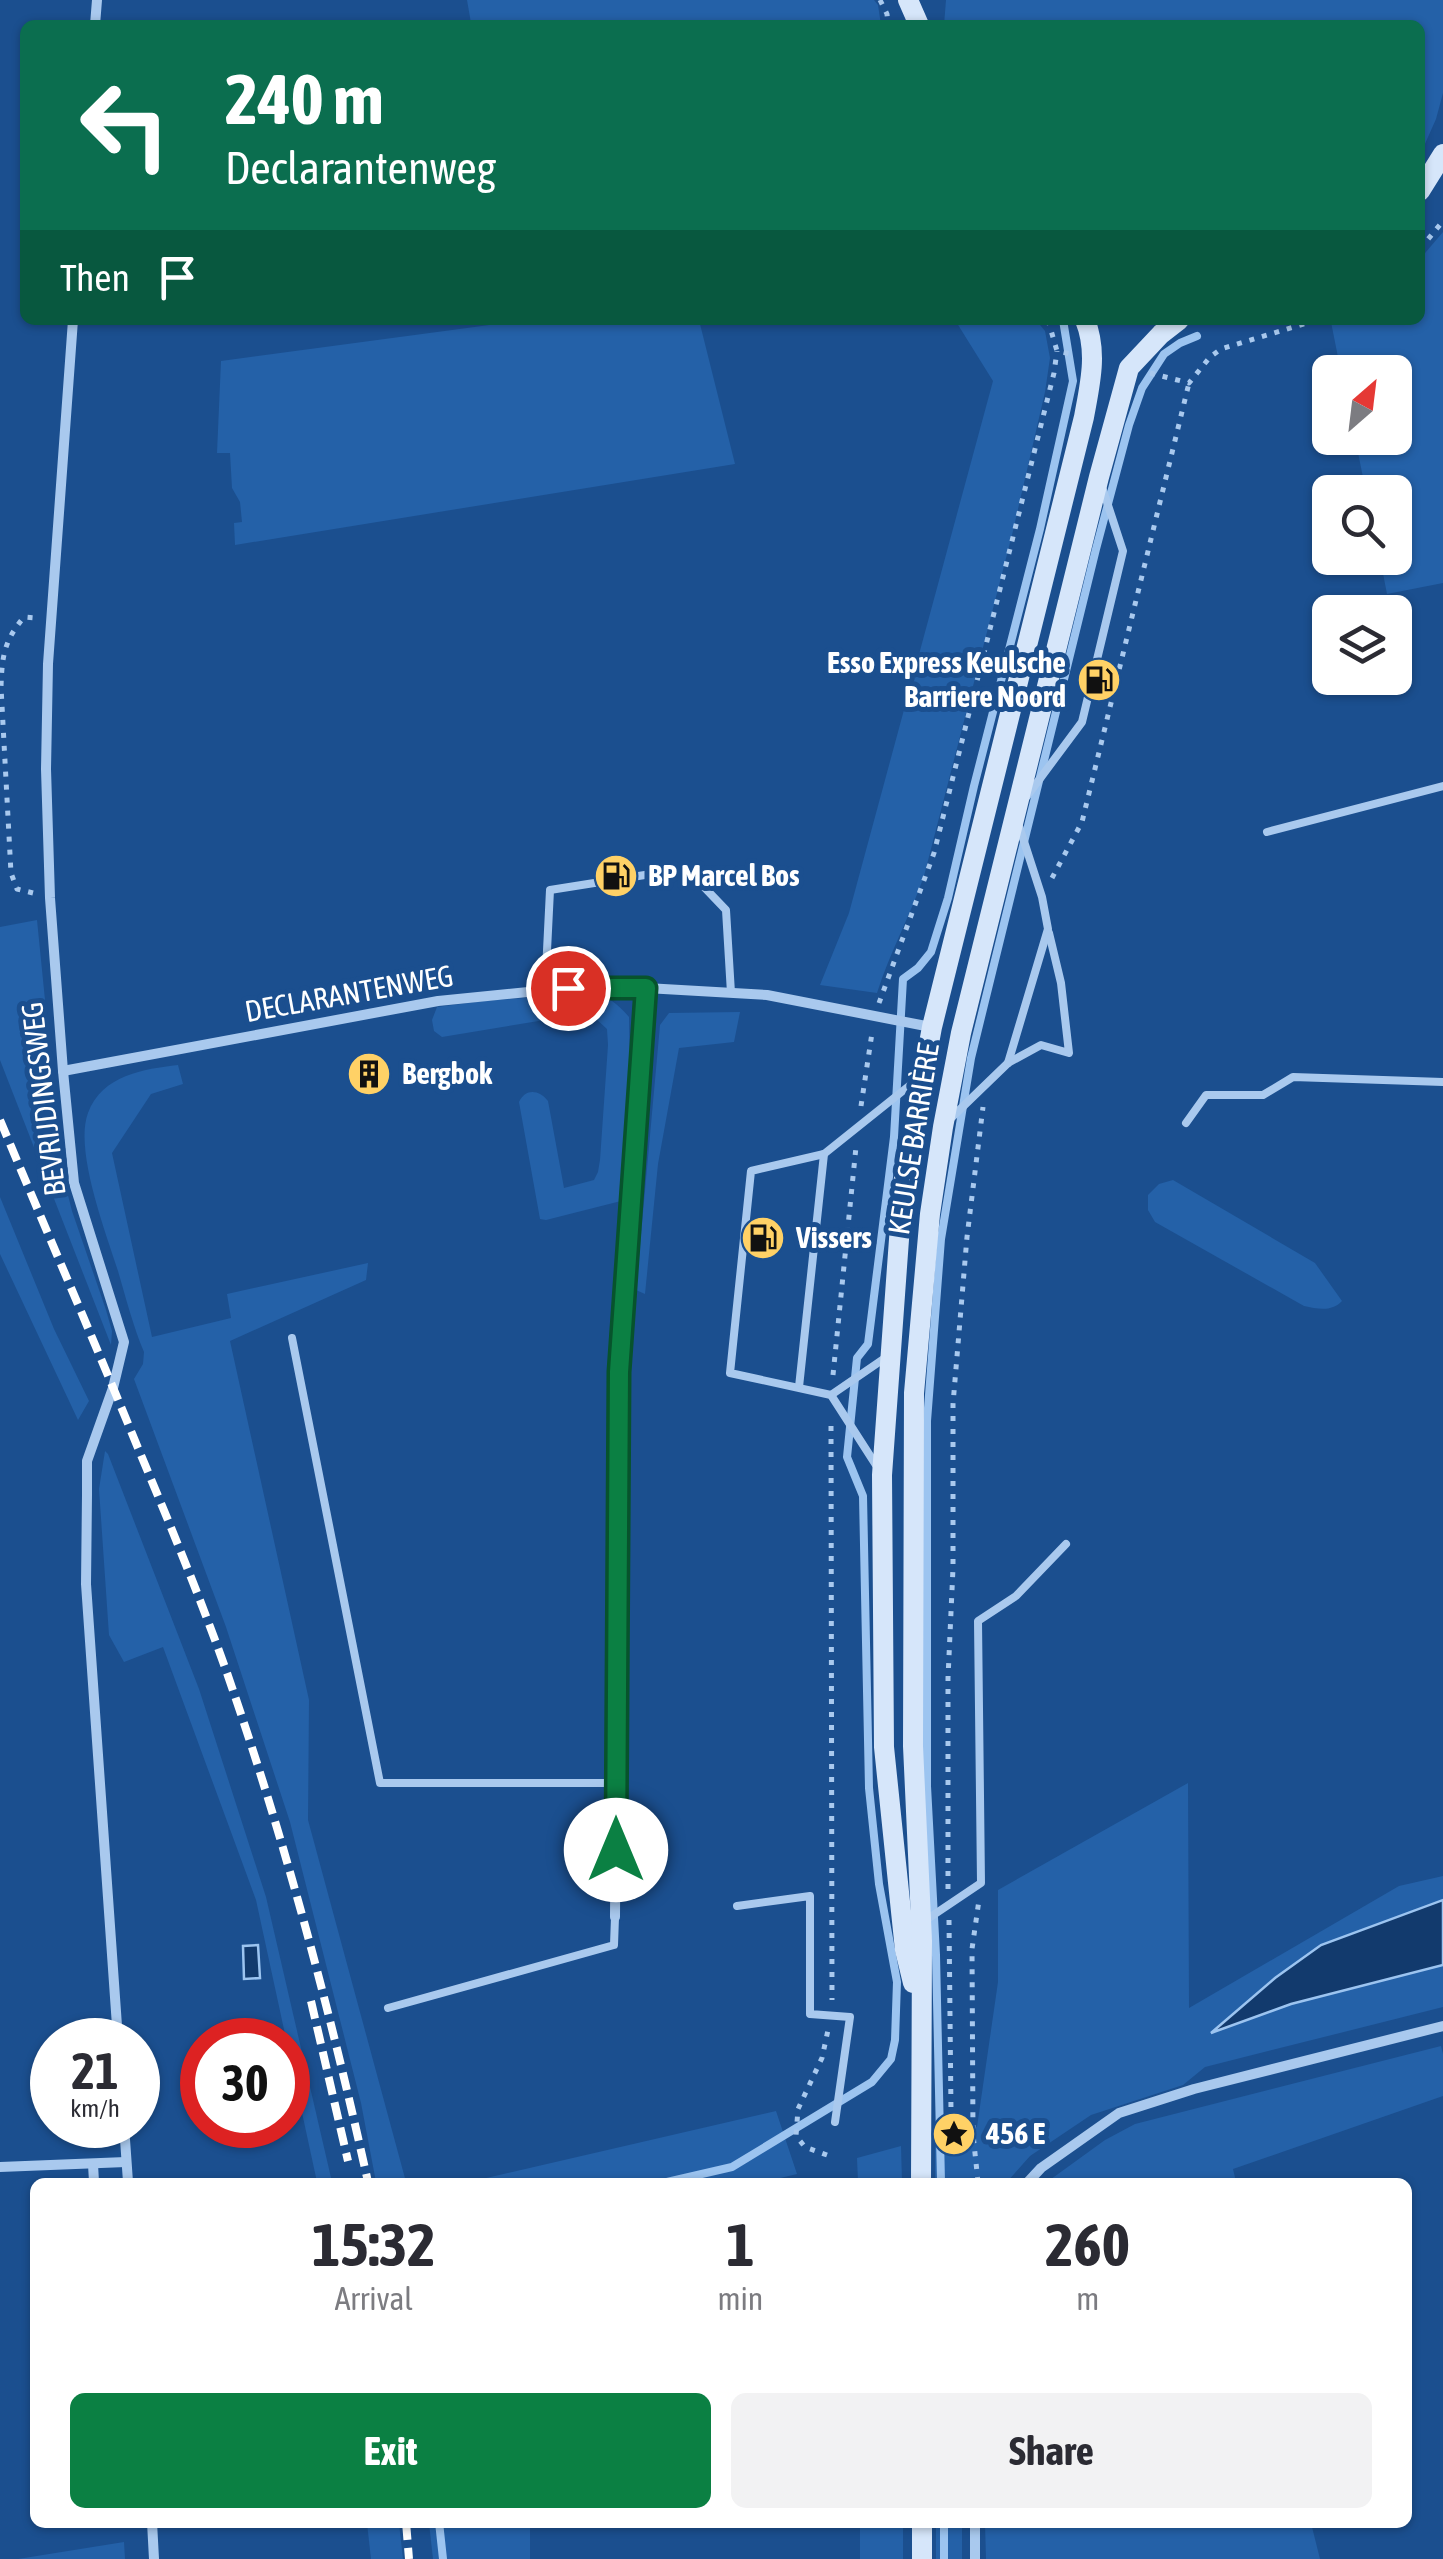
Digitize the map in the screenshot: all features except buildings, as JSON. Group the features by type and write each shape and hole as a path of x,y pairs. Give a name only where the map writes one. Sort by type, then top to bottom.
{"main road":[{"path":"1425,183 1443,154"},
{"name":"KEULSE BARRIÈRE","path":"920,2009 906,1950 884,1747 882,1475 903,1184 932,1027 1084,417 1094,360 1087,325"},
{"name":"KEULSE BARRIÈRE","path":"921,2178 921,1923 913,1746 914,1394 930,1214 960,1033 1129,368 1173,325"},
{"path":"922,2528 922,2559"}],"street":[{"name":"BEVRIJDINGSWEG","path":"73,325 48,664 46,769 50,898 74,1183 124,1342 88,1461 86,1584 116,2018"},
{"name":"DECLARANTENWEG","path":"62,1071 438,1002 568,988 767,995 932,1027"},
{"path":"615,1918 619,1372 646,988"},
{"path":"1032,2178 1119,2113 1194,2089 1443,2026"},
{"path":"125,2148 128,2178"},
{"path":"0,2167 126,2162"},
{"path":"93,2164 94,2178"},
{"path":"152,2528 154,2559"},
{"path":"975,2528 975,2559"}],"lane":[{"path":"942,1127 1008,1063 1041,1045 1069,1053 1061,983 1042,897 1015,812 1082,722 1123,551 1099,478"},
{"path":"1266,832 1443,786"},
{"path":"545,991 550,890 670,870 704,887 726,910 731,993"},
{"path":"1008,1063 1048,929"},
{"path":"882,1475 831,1395 730,1373 751,1171 824,1154 922,1075"},
{"path":"1186,1123 1206,1096 1262,1095 1294,1077 1443,1082"},
{"path":"798,1388 824,1154"},
{"path":"292,1338 380,1784 616,1783"},
{"path":"831,1395 889,1356"},
{"path":"921,1923 981,1882 978,1622 1016,1596 1066,1544"},
{"path":"737,1906 810,1896 810,2014 850,2017 835,2122"},
{"path":"388,2008 614,1945 615,1918"}],"path":[{"path":"1425,243 1443,221"},
{"path":"827,2156 806,2147 796,2136 798,2110 822,2058 832,2014 831,1395 858,1126 875,1016 884,982 934,854 1057,351"},
{"path":"1042,897 1082,822 1189,383"},
{"path":"50,898 17,889 11,872 2,656 10,633 24,617 51,619"},
{"path":"973,2134 951,2111 948,1678 953,1568 952,1404 986,1082"},
{"path":"978,2178 973,2134 972,1950 981,1882"}],"shaded area":[{"path":"467,0 874,0 880,20 470,20"},
{"path":"946,0 1443,0 1443,93 1425,144 1425,20 944,20"},
{"path":"1443,232 1443,583 1387,594 1383,575 1412,575 1412,475 1363,475 1358,455 1412,455 1412,355 1338,355 1332,325 1425,325 1425,253"},
{"path":"490,325 700,325 735,464 235,545 234,523 242,522 240,502 232,488 230,453 217,453 221,361"},
{"path":"958,325 1040,325 1050,358 1045,392 924,876 877,993 820,985 849,913 993,381"},
{"path":"37,920 50,1050 51,1115 58,1156 112,1331 111,1345 0,1060 0,927"},
{"path":"589,993 611,1001 629,1017 630,1076 621,1201 540,1219 519,1102 525,1094 533,1092 548,1101 564,1188 594,1180 600,1160 607,1029 595,1018 569,1016 442,1037 434,1031 432,1020 437,1007"},
{"path":"740,1012 734,1042 679,1048 658,1164 645,1294 636,1290 660,1025 669,1013"},
{"path":"178,1065 183,1084 151,1094 112,1153 152,1337 231,1318 227,1294 368,1263 366,1280 230,1341 309,1700 308,1820 405,2178 375,2178 361,2103 290,1822 226,1627 134,1379 143,1364 144,1352 88,1169 85,1129 94,1100 103,1090 125,1076"},
{"path":"1173,1180 1315,1263 1342,1301 1329,1308 1304,1306 1155,1222 1148,1210 1148,1195 1159,1184"},
{"path":"0,1197 54,1329 89,1401 78,1420 0,1254"},
{"path":"105,1451 199,1689 266,1897 294,2018 282,2018 256,1900 163,1647 124,1662 109,1635 99,1489"},
{"path":"1188,1783 1189,2008 1399,1886 1443,1876 1443,1900 1321,1945 1275,1978 1214,2031 1291,2004 1443,1965 1443,2007 1205,2067 1183,2085 1091,2115 1030,2156 1011,2178 935,2178 935,2136 977,2127 998,1982 998,1890"},
{"path":"1443,1900 1443,1965 1291,2004 1211,2033 1321,1945"},
{"path":"258,1945 260,1978 244,1979 243,1946"},
{"path":"1441,2046 1443,2054 1443,2096 1233,2169 1235,2178 1053,2178 1105,2140 1135,2124"},
{"path":"310,2087 331,2178 316,2178 310,2148"},
{"path":"776,2111 797,2174 780,2178 486,2178"},
{"path":"901,2146 902,2178 858,2178 857,2158"},
{"path":"368,2528 400,2528 403,2559 371,2559"},
{"path":"430,2528 530,2528 530,2559 433,2559"},
{"path":"860,2528 903,2528 903,2559 860,2559"},
{"path":"936,2528 962,2528 962,2559 936,2559"},
{"path":"985,2528 1312,2528 1320,2559 986,2559"},
{"path":"124,2542 125,2559 18,2559"}],"waterway":[{"path":"684,2178 732,2167 872,2082 891,2059 895,2040 897,1982 879,1884 869,1788 863,1496 847,1457 857,1358 868,1344 894,1137 903,979 931,952 948,898 1040,529 1073,381 1064,325"},
{"path":"941,2178 936,1955 927,1786 927,1421 941,1239 971,1058 1129,425 1142,388 1164,354 1197,336"},
{"path":"440,2528 443,2559"},
{"path":"944,2528 944,2559"}],"railway":[{"path":"0,1120 161,1504 227,1673 305,1926 367,2178"},
{"path":"311,2001 348,2161"},
{"path":"406,2528 409,2559"}],"place":[{"name":"Esso Express Keulsche Barriere Noord","path":"1099,680"},
{"name":"BP Marcel Bos","path":"616,876"},
{"name":"Bergbok","path":"369,1074"},
{"name":"Vissers","path":"763,1238"},
{"name":"456 E","path":"954,2134"}],"route":[{"path":"568,988 646,988 619,1372 616,1850"}]}
